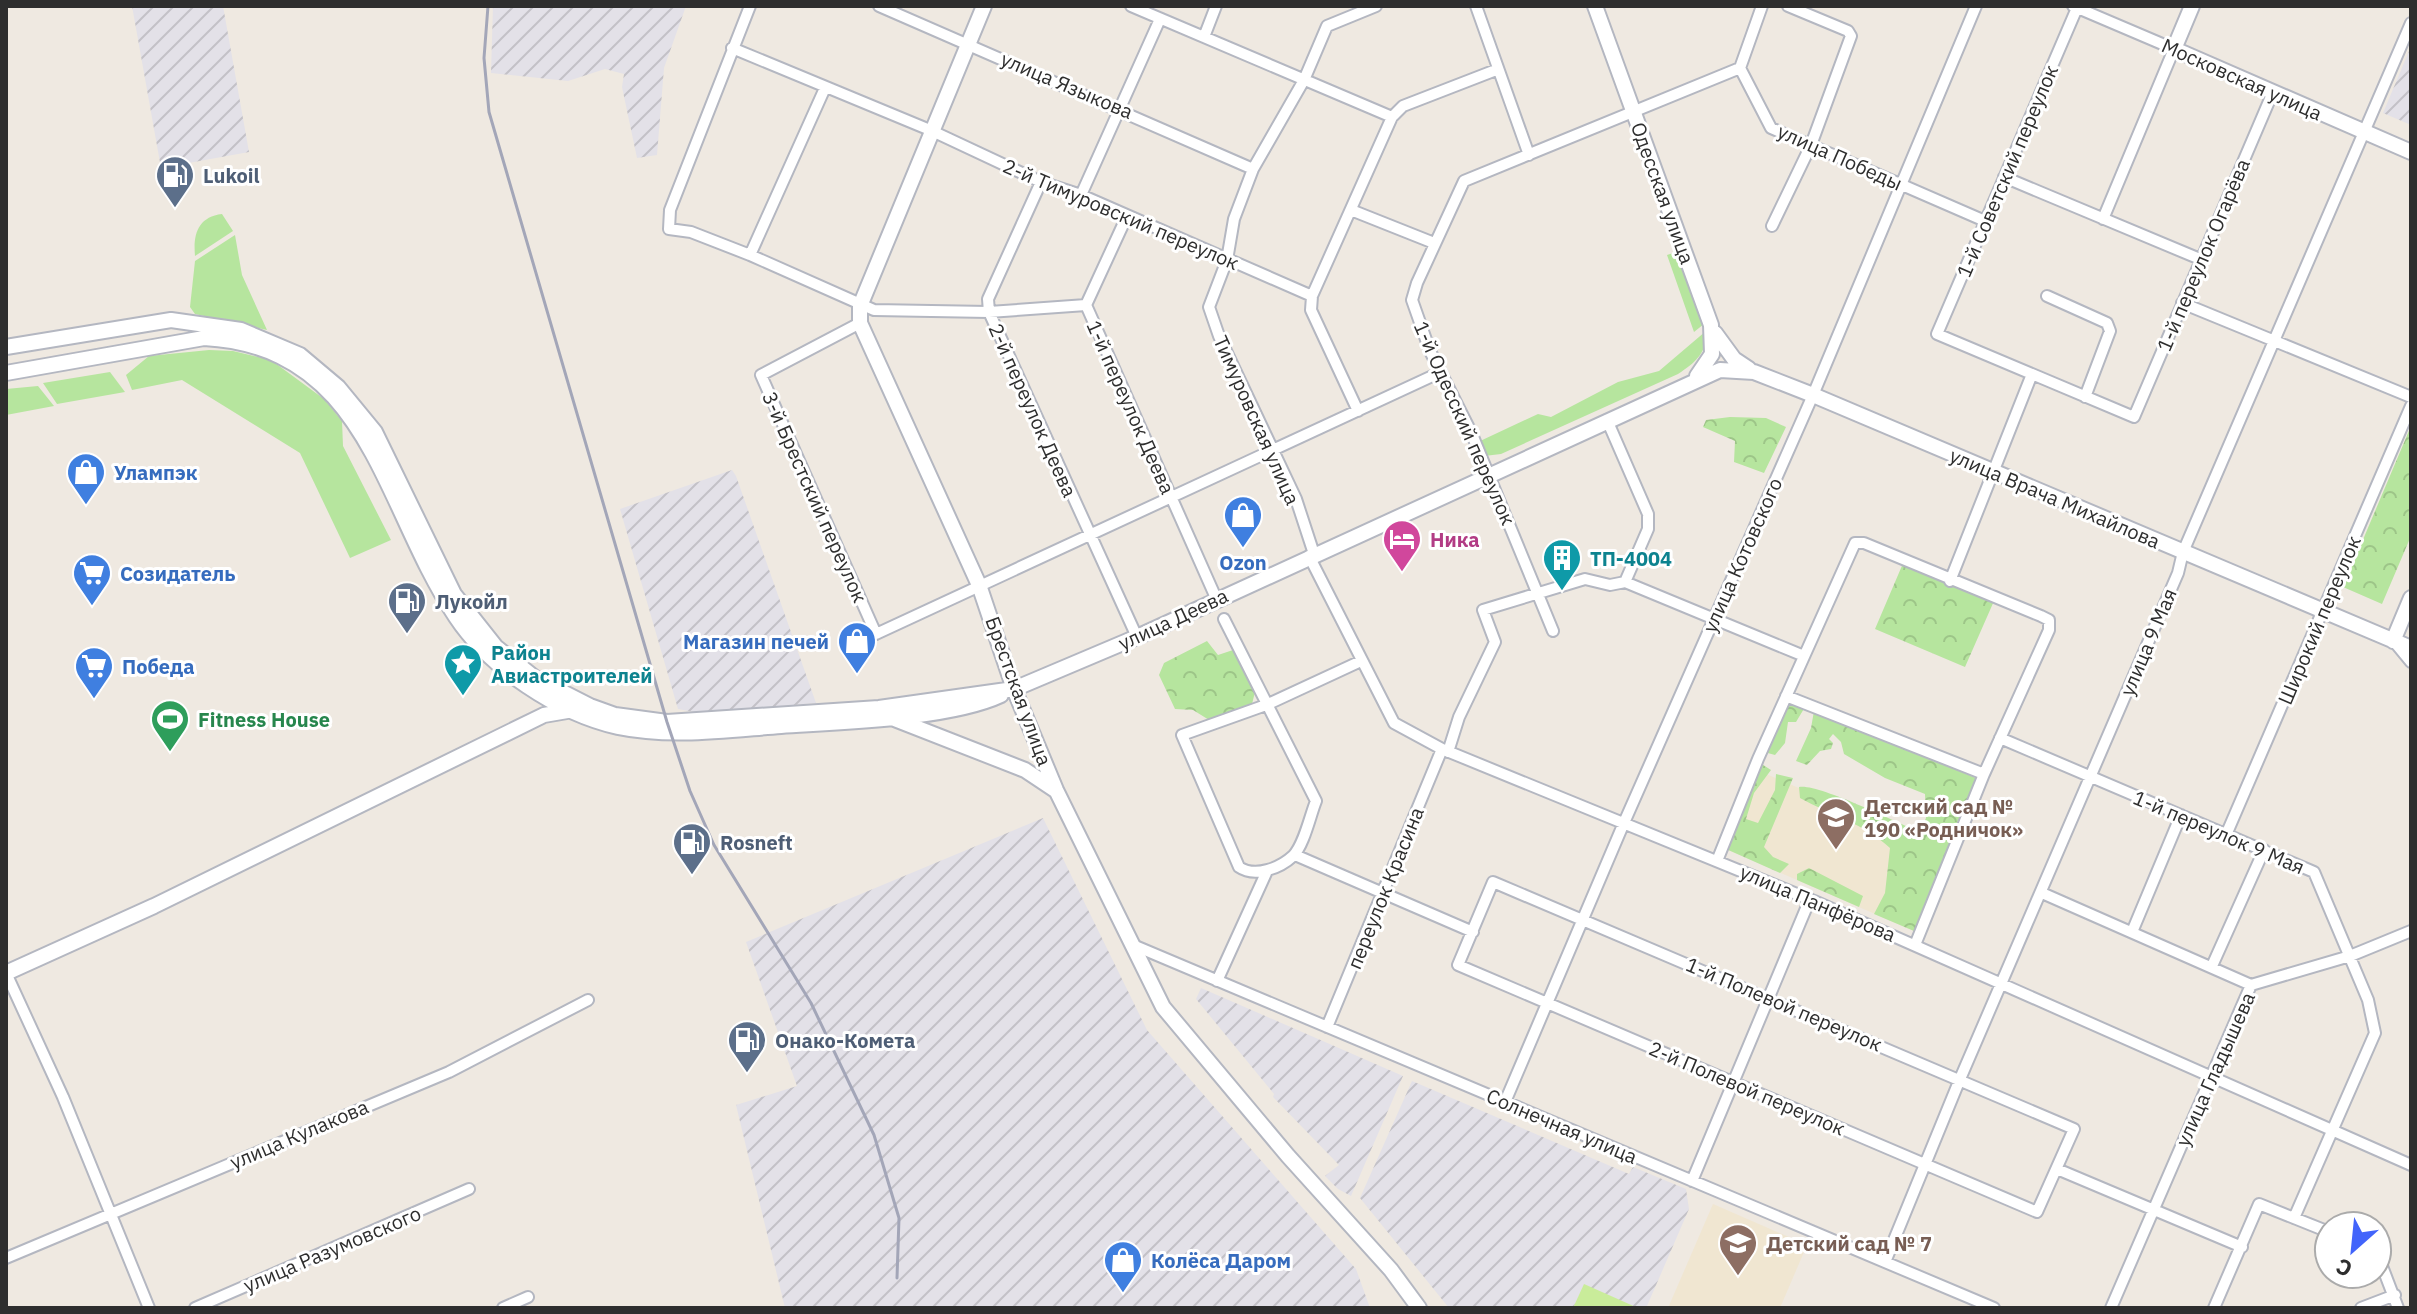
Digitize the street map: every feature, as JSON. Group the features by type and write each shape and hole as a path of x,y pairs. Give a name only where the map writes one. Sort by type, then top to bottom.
{"main road":[{"name":"Брестская улица","path":"984,6 930,130 860,306 860,323 979,585 1014,689 1056,790 1163,1007 1288,1156 1391,1270 1419,1308"},
{"name":"Одесская улица","path":"1595,6 1711,325 1712,354 1695,379"},
{"path":"2174,49 2192,6"},
{"name":"Московская улица","path":"2174,49 2411,152"},
{"name":"улица Деева","path":"6,347 157,320 241,330 300,355 338,387 375,432 454,594 485,636 535,678 615,715 667,722 879,708 1014,689 1137,637 1695,379"},
{"path":"1711,325 1734,359 1754,372"},
{"path":"83,334 96,342 95,349 87,358"},
{"path":"6,373 204,338 257,346 309,375 354,418 430,572 458,620 482,650 526,682 573,710 619,727 664,732 889,717 984,703 1014,689"},
{"name":"улица Врача Михайлова","path":"1695,379 1720,370 1754,372 2411,648"},
{"path":"2393,641 2411,598"},
{"path":"526,682 544,715"},
{"path":"6,973 154,906 544,715 573,710"},
{"path":"889,717 1025,770 1056,790"}],"street":[{"path":"750,6 670,210 669,229 691,232 750,255 874,310 989,312 1086,305"},
{"name":"улица Языкова","path":"879,6 1121,108 1253,169"},
{"path":"1131,6 1392,117"},
{"path":"1204,37 1216,6"},
{"name":"Тимуровская улица","path":"1311,555 1276,451 1219,336 1209,307 1227,260 1234,219 1253,169 1304,80 1327,26 1376,6"},
{"path":"1476,6 1496,70 1529,155"},
{"path":"1740,68 1762,6"},
{"path":"1772,226 1811,145 1851,36 1848,31 1788,6"},
{"name":"улица Котовского","path":"1505,1102 1623,825 1813,395 1976,6"},
{"name":"Московская улица","path":"2080,8 2174,49"},
{"name":"1-й Советский переулок","path":"2032,374 1937,334 2080,8"},
{"path":"1081,195 1160,19"},
{"name":"улица 9 Мая","path":"1885,1262 1960,1079 2178,573 2183,552 2411,23"},
{"name":"2-й Тимуровский переулок","path":"732,48 930,130 1041,182 1081,195 1312,296"},
{"path":"2103,219 2174,49"},
{"name":"1-й Одесский переулок","path":"1553,631 1539,591 1412,300 1434,243 1464,181 1740,68"},
{"name":"улица Победы","path":"1740,68 1771,128 1985,221"},
{"path":"1358,411 1311,310 1312,296 1392,117 1403,106 1496,70"},
{"path":"750,255 825,88"},
{"name":"1-й переулок Огарёва","path":"2085,397 2134,417 2273,92"},
{"path":"2004,177 2200,259"},
{"name":"2-й переулок Деева","path":"1041,182 988,299 989,312 1137,637"},
{"path":"1351,210 1434,243"},
{"name":"1-й переулок Деева","path":"1127,216 1086,305 1216,598"},
{"path":"1950,581 2032,374 2085,397 2110,331 2107,323 2047,296"},
{"path":"2182,303 2274,344 2411,397"},
{"name":"3-й Брестский переулок","path":"860,323 761,375 876,634 979,585"},
{"path":"979,585 1276,451 1441,372"},
{"name":"Широкий переулок","path":"2226,835 2411,406"},
{"path":"1607,420 1648,514 1648,529 1625,582"},
{"path":"1717,861 1855,543 1864,543 2049,620 2049,630 1984,774 1915,945"},
{"name":"улица Панфёрова","path":"1311,555 1394,723 1445,750 1810,899 2411,1165"},
{"name":"переулок Красина","path":"1327,1027 1459,717 1495,642 1483,610 1585,579 1610,585 1625,582 1804,656"},
{"path":"1224,619 1266,705 1316,801 1295,855 1267,871 1247,873 1239,867 1182,735 1266,705 1361,661"},
{"path":"2393,641 2411,662"},
{"path":"1786,696 1984,774"},
{"name":"1-й переулок 9 Мая","path":"2000,738 2314,872 2368,1000 2375,1033 2294,1218"},
{"path":"2132,932 2181,815"},
{"path":"2212,966 2264,850"},
{"path":"1295,855 1473,932"},
{"path":"1217,981 1267,871"},
{"name":"1-й Полевой переулок","path":"1473,932 1493,882 2074,1129 2057,1169"},
{"path":"2042,893 2251,985"},
{"path":"1692,1181 1810,899"},
{"name":"улица Гладышева","path":"2111,1308 2251,985 2350,956 2411,931"},
{"name":"2-й Полевой переулок","path":"1473,932 1458,965 2037,1212 2057,1169"},
{"name":"Солнечная улица","path":"1131,944 1994,1308"},
{"path":"6,973 63,1097 149,1308"},
{"name":"улица Кулакова","path":"6,1258 449,1072 588,1000"},
{"path":"2057,1169 2242,1247"},
{"name":"улица Разумовского","path":"195,1308 469,1189"},
{"path":"2214,1308 2259,1204 2313,1226"},
{"path":"2393,1290 2398,1308"},
{"path":"2361,1308 2395,1295"},
{"path":"503,1308 528,1297"}],"shaded area":[{"path":"132,6 223,6 249,152 161,168"},
{"path":"493,6 686,6 664,68 657,155 637,158 622,87 624,74 605,69 568,81 491,73"},
{"path":"2411,52 2411,125 2383,113"},
{"path":"732,470 816,703 700,713 678,709 620,509"},
{"name":"Детский сад № 190 «Родничок»","path":"1757,770 1946,852 1914,931 1726,849"},
{"path":"1043,818 1147,1030 1356,1269 1370,1308 785,1308 736,1105 797,1086 746,942"},
{"path":"1201,988 1403,1076 1351,1196 1325,1176 1339,1165 1273,1097 1274,1094 1196,999"},
{"path":"1412,1081 1629,1174 1633,1167 1686,1189 1689,1209 1647,1306 1638,1308 1584,1285 1573,1308 1449,1308 1360,1198"},
{"name":"Детский сад № 7","path":"1713,1204 1807,1245 1780,1308 1668,1308"}],"green space":[{"path":"222,214 233,231 195,256 196,234 202,223"},
{"path":"235,235 242,275 267,330 195,314 190,307 195,261"},
{"path":"1673,253 1680,258 1704,324 1694,332 1667,255"},
{"path":"1706,331 1705,345 1699,356 1678,374 1501,454 1484,456 1478,442 1538,414 1551,417 1618,382 1659,371"},
{"path":"209,350 233,351 271,360 324,399 342,421 343,446 391,540 350,558 300,453 182,380 132,390 126,375 149,356"},
{"path":"110,372 125,392 57,404 43,383"},
{"path":"38,386 54,406 6,415 6,389"},
{"path":"1766,418 1786,427 1764,473 1734,462 1735,441 1703,427 1706,420"},
{"path":"2411,426 2411,536 2382,604 2343,587"},
{"path":"1904,561 1994,601 1965,667 1875,629"},
{"path":"1207,641 1218,655 1233,650 1255,692 1251,708 1214,723 1193,710 1175,709 1159,675 1164,663"},
{"path":"1785,699 1805,707 1796,722 1788,722 1785,743 1775,755 1764,752"},
{"path":"1814,711 1976,778 1914,931 1874,914 1885,893 1890,848 1858,826 1800,798 1799,787 1838,796 1915,830 1921,829 1926,818 1925,794 1885,778 1844,754 1841,742 1833,734 1829,739 1833,743 1831,749 1820,751 1807,765 1796,761 1811,728"},
{"path":"1760,763 1771,770 1754,793 1746,819 1758,823 1775,790 1776,774 1793,778 1764,847 1773,857 1789,864 1780,873 1726,849"},
{"path":"1809,868 1863,896 1859,907 1797,880 1797,874"},
{"path":"1584,1284 1638,1308 1573,1308"}],"railway":[{"path":"488,6 484,58 489,112 667,722 690,791 714,845 811,1003 874,1135 899,1218 897,1278"}],"place":[{"name":"Lukoil","path":"175,209"},
{"name":"Улампэк","path":"86,506"},
{"name":"Ozon","path":"1243,549"},
{"name":"Ника","path":"1402,573"},
{"name":"ТП-4004","path":"1562,592"},
{"name":"Созидатель","path":"92,607"},
{"name":"Лукойл","path":"407,635"},
{"name":"Магазин печей","path":"857,675"},
{"name":"Район Авиастроителей","path":"463,697"},
{"name":"Победа","path":"94,700"},
{"name":"Fitness House","path":"170,753"},
{"name":"Детский сад № 190 «Родничок»","path":"1836,851"},
{"name":"Rosneft","path":"692,876"},
{"name":"Онако-Комета","path":"747,1074"},
{"name":"Детский сад № 7","path":"1738,1277"},
{"name":"Колёса Даром","path":"1123,1294"}]}
